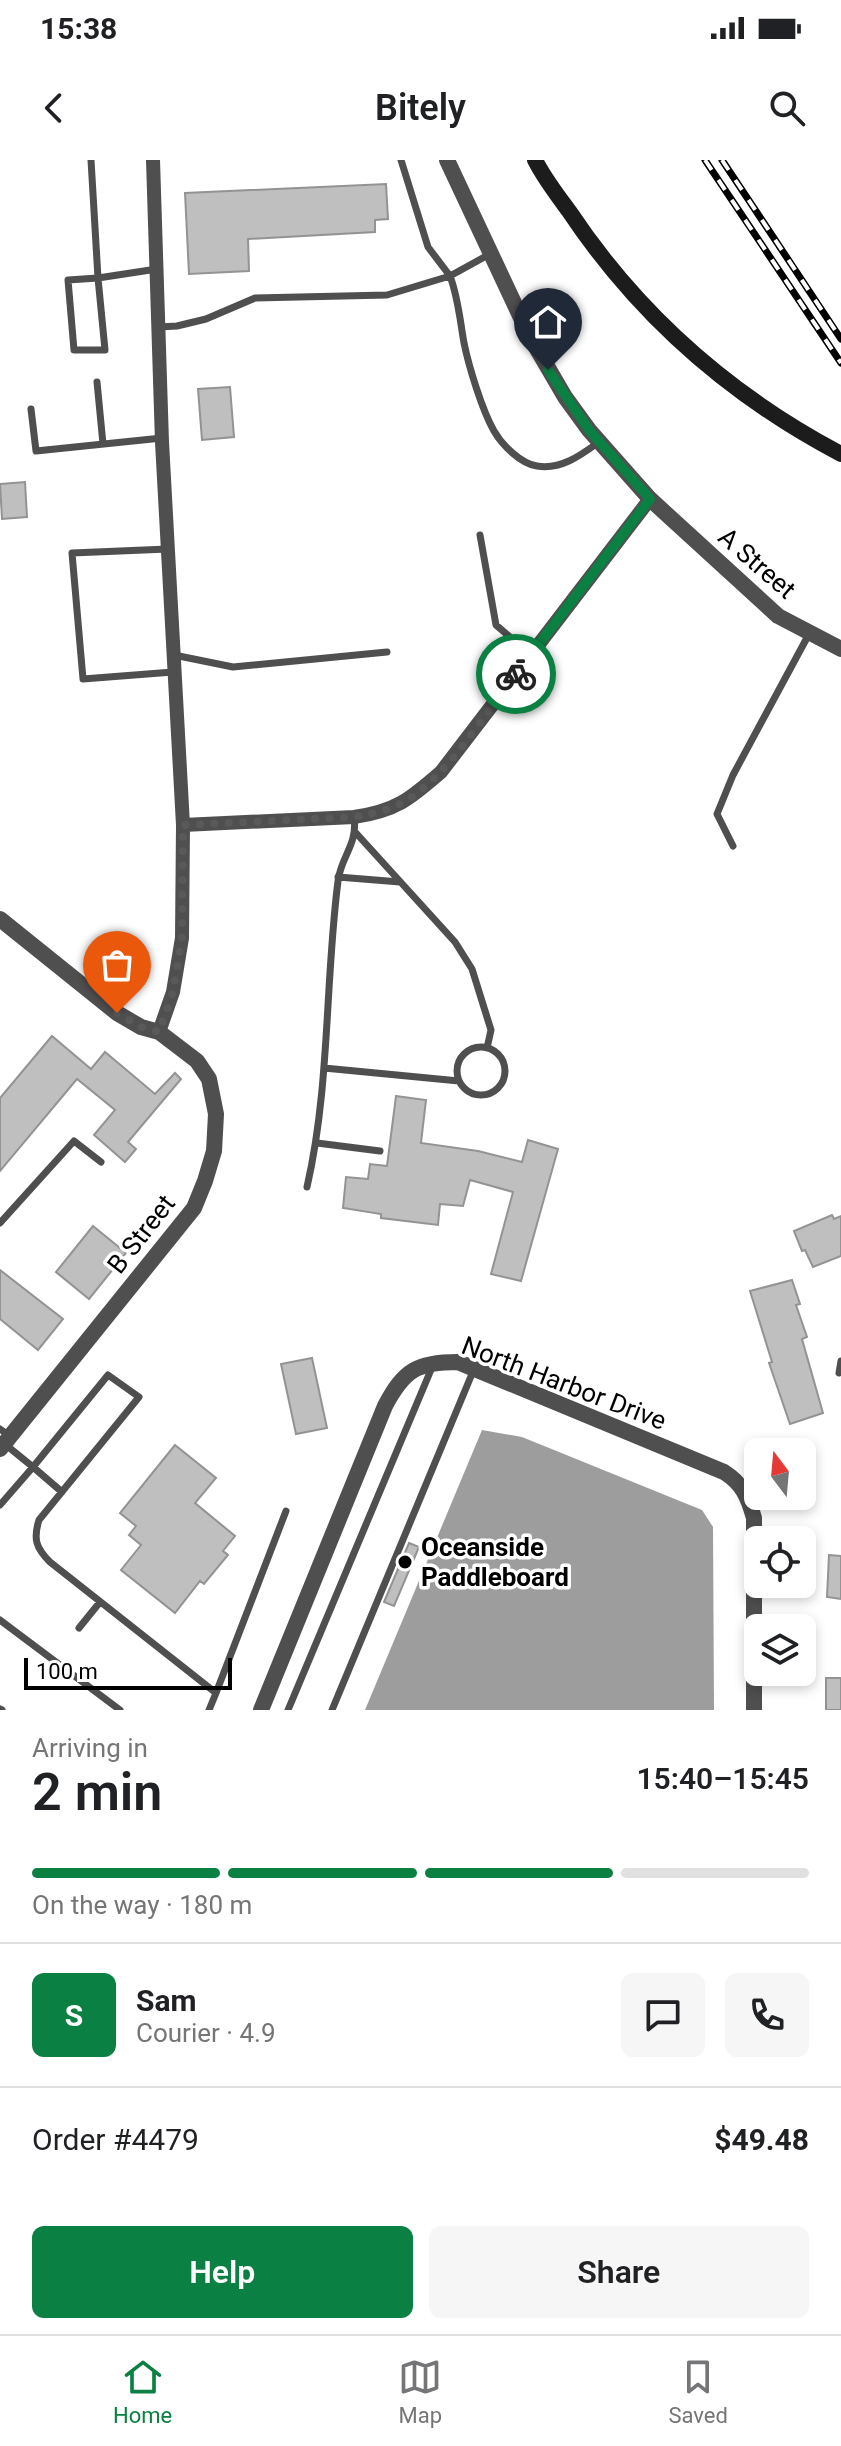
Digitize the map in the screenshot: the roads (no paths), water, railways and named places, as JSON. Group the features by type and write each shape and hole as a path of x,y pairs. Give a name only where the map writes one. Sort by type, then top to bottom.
{"main road":[{"path":"535,160 583,233 610,267 690,353 776,416 841,454"}],"street":[{"path":"153,160 162,438 183,825 182,938 173,992 159,1032"},
{"name":"A Street","path":"447,160 548,370 599,442 650,499 778,616 841,649"},
{"path":"183,825 354,817 378,814 410,799 441,772 650,499"},
{"name":"B Street","path":"0,919 117,1013 141,1027 159,1032 197,1061 209,1079 216,1114 214,1151 194,1208 3,1439"},
{"name":"North Harbor Drive","path":"261,1710 397,1383 420,1366 434,1362 458,1362 724,1472 737,1481 747,1493 754,1518 754,1710"}],"lane":[{"path":"91,160 98,278 105,350 74,350 68,280 98,278 157,269"},
{"path":"401,160 428,247 450,276 456,291 465,345 495,433 521,460 535,466 561,464 578,457 599,442"},
{"path":"159,327 206,319 255,298 387,295 450,276 490,254"},
{"path":"97,382 103,444"},
{"path":"31,409 36,451 162,438"},
{"path":"480,535 496,625 531,655"},
{"path":"168,549 72,553 83,679 175,672"},
{"path":"733,846 717,814 733,775 809,634"},
{"path":"174,655 233,667 387,652"},
{"path":"307,1187 317,1143 338,877 356,833 354,817"},
{"path":"356,833 455,942 472,969 491,1030 487,1048"},
{"path":"338,877 400,882"},
{"path":"475,1048 487,1048 498,1053 504,1063 504,1077 491,1093 469,1092 459,1081 457,1067 463,1055 475,1048"},
{"path":"324,1068 459,1081"},
{"path":"0,1223 74,1141 101,1162"},
{"path":"317,1143 380,1151"},
{"path":"839,1373 841,1361"},
{"path":"288,1710 434,1362"},
{"path":"332,1710 474,1369"},
{"path":"0,1505 108,1375 139,1397 39,1520 34,1536 38,1551 50,1562 216,1693"},
{"path":"3,1439 62,1492"},
{"path":"209,1710 286,1511"},
{"path":"79,1628 100,1602"},
{"path":"0,1620 120,1710"}],"railway":[{"path":"705,160 841,363"},
{"path":"722,160 841,339"}],"place":[{"name":"Oceanside Paddleboard","path":"405,1562"}]}
